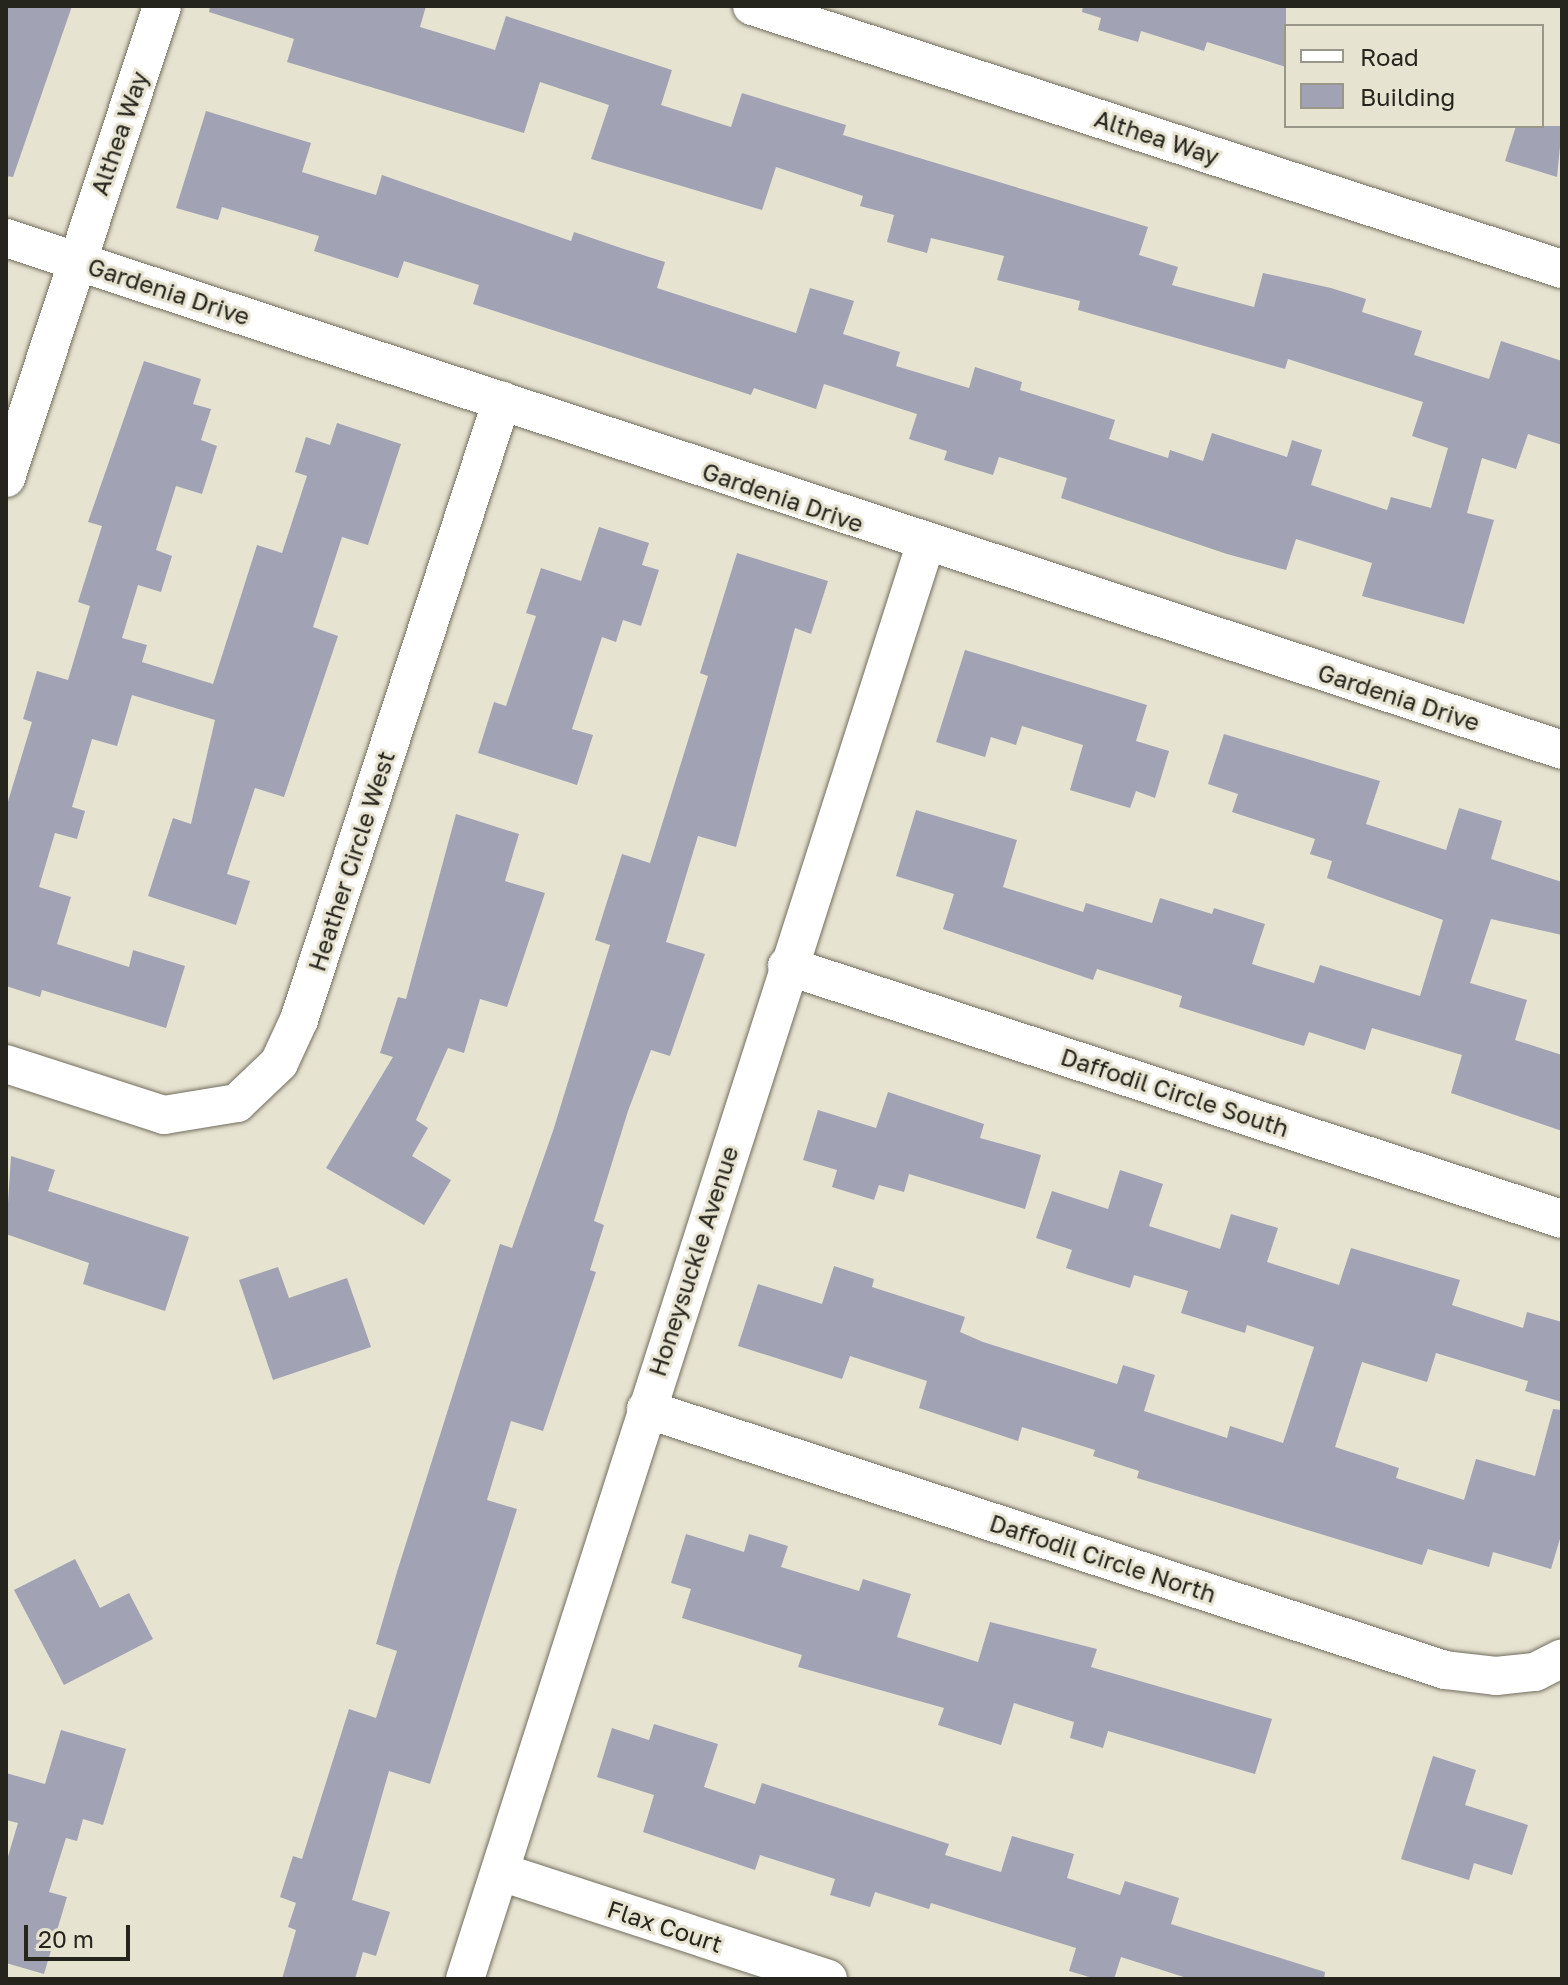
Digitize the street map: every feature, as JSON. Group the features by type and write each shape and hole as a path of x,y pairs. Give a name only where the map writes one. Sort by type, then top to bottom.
{"street":[{"name":"Althea Way","path":"6,478 162,6"},
{"name":"Althea Way","path":"752,6 1562,269"},
{"name":"Gardenia Drive","path":"6,238 502,400 925,545 1562,750"},
{"name":"Heather Circle West","path":"20,1069 164,1115 237,1103 279,1063 299,1020 502,400"},
{"name":"Honeysuckle Avenue","path":"465,1979 787,966 925,545"},
{"name":"Daffodil Circle South","path":"787,966 1562,1219"},
{"name":"Daffodil Circle North","path":"646,1409 1445,1670 1496,1676 1535,1672 1562,1658"},
{"name":"Flax Court","path":"501,1872 828,1979"}],"building":[{"path":"6,6 72,6 13,177 6,176"},
{"path":"210,6 426,6 420,27 495,50 506,16 672,70 661,105 731,127 742,93 846,125 843,135 1148,227 1139,255 1178,267 1172,285 1254,307 1263,273 1331,288 1366,299 1362,312 1422,331 1414,355 1489,379 1501,341 1562,361 1562,445 1528,434 1516,469 1482,458 1467,513 1494,520 1464,624 1362,596 1372,563 1296,539 1286,570 1227,554 1061,498 1067,478 999,457 993,475 944,460 947,451 909,439 917,414 824,384 816,409 754,388 751,395 473,304 479,285 404,261 398,278 314,251 319,236 222,207 218,220 176,208 206,111 311,143 302,172 376,195 382,175 571,241 574,232 665,262 657,288 796,333 810,288 854,301 843,334 900,352 896,366 969,388 975,367 1022,382 1020,390 1115,420 1109,439 1168,458 1170,450 1203,461 1212,433 1287,457 1292,440 1322,450 1311,485 1387,510 1391,497 1431,508 1448,448 1412,436 1423,402 1288,359 1285,369 1078,310 1080,301 997,280 1004,256 931,238 927,253 887,242 894,215 860,206 863,196 776,167 762,210 591,159 609,105 540,82 524,133 287,62 294,39 209,12"},
{"path":"1083,6 1286,6 1284,66 1207,42 1204,51 1141,31 1138,42 1098,30 1101,18 1082,12"},
{"path":"1562,126 1557,177 1505,161 1515,128"},
{"path":"144,361 201,379 193,404 211,409 201,440 217,446 202,494 176,486 156,550 172,556 161,592 138,585 122,638 147,645 142,662 213,684 257,545 282,553 307,476 295,472 306,437 330,445 337,423 401,444 368,545 342,537 313,627 338,636 284,797 255,788 227,874 250,881 236,925 148,896 173,818 191,824 215,720 132,695 117,746 92,739 72,807 85,811 77,839 55,833 39,887 71,897 57,944 129,967 133,950 185,966 166,1028 42,990 40,997 6,986 6,808 32,722 23,719 37,671 68,680 90,606 78,602 102,526 88,522"},
{"path":"599,527 649,543 642,565 659,570 641,626 623,620 616,642 602,637 572,729 593,735 577,785 478,753 494,702 506,706 536,616 526,613 541,568 581,581"},
{"path":"737,553 828,581 811,634 795,628 736,847 698,836 666,942 705,954 670,1056 651,1050 628,1111 594,1221 604,1225 590,1270 596,1272 543,1431 511,1421 487,1500 517,1509 430,1784 389,1771 352,1900 390,1912 376,1956 363,1952 355,1979 282,1979 296,1930 288,1927 296,1903 280,1897 293,1856 302,1859 349,1709 376,1718 397,1651 376,1644 397,1572 500,1244 512,1248 553,1131 610,945 595,940 622,854 650,863 708,676 700,673"},
{"path":"965,650 1147,705 1136,741 1169,751 1155,798 1136,791 1130,808 1070,790 1083,745 1022,726 1016,745 991,737 985,757 936,742"},
{"path":"1224,734 1380,781 1366,824 1446,850 1459,808 1502,821 1491,859 1562,882 1562,935 1491,919 1470,983 1527,1000 1515,1040 1562,1055 1562,1131 1451,1093 1462,1055 1372,1028 1365,1050 1309,1032 1304,1046 1179,1007 1182,996 1097,969 1093,980 943,929 954,894 896,876 916,810 1017,840 1003,887 1083,912 1086,903 1152,923 1160,898 1212,914 1214,908 1265,924 1252,964 1314,983 1320,965 1420,996 1443,920 1327,878 1332,861 1310,854 1315,839 1232,812 1238,794 1208,784"},
{"path":"456,814 519,834 505,881 545,893 507,1007 480,999 464,1053 448,1048 416,1120 428,1128 412,1156 451,1180 424,1225 326,1168 393,1057 380,1053 398,997 406,999"},
{"path":"888,1092 984,1124 980,1138 1041,1155 1025,1209 909,1174 904,1192 879,1185 874,1200 832,1187 837,1170 803,1160 818,1110 876,1128"},
{"path":"11,1156 55,1170 48,1191 189,1237 165,1311 83,1284 89,1263 6,1234"},
{"path":"1120,1170 1163,1184 1149,1226 1220,1249 1231,1214 1278,1228 1267,1262 1339,1285 1351,1248 1460,1280 1452,1305 1523,1328 1527,1312 1562,1322 1562,1402 1525,1391 1528,1381 1436,1353 1427,1382 1362,1362 1335,1447 1399,1468 1396,1478 1464,1500 1476,1459 1535,1476 1553,1409 1562,1410 1562,1532 1551,1569 1493,1552 1489,1567 1428,1549 1422,1565 1137,1478 1139,1471 1093,1456 1095,1450 1022,1427 1018,1441 919,1408 927,1381 850,1356 842,1379 738,1346 758,1284 822,1304 834,1266 874,1279 872,1287 965,1317 960,1332 983,1342 1117,1384 1123,1365 1155,1375 1144,1411 1227,1438 1230,1426 1283,1443 1314,1347 1247,1325 1245,1333 1181,1313 1188,1291 1134,1275 1130,1288 1066,1268 1072,1250 1036,1238 1052,1191 1108,1209"},
{"path":"278,1267 289,1298 347,1278 371,1347 273,1380 239,1280"},
{"path":"686,1534 744,1552 749,1534 788,1546 781,1567 859,1591 863,1579 911,1594 897,1637 978,1662 990,1622 1097,1649 1091,1667 1272,1719 1255,1774 1108,1731 1103,1748 1070,1738 1074,1722 1014,1703 1001,1745 938,1725 944,1708 798,1667 802,1655 682,1618 691,1589 671,1583"},
{"path":"75,1559 100,1608 129,1593 153,1639 64,1685 14,1590"},
{"path":"654,1724 718,1744 704,1787 755,1804 762,1783 949,1844 945,1855 1001,1872 1012,1836 1074,1854 1067,1878 1120,1895 1125,1881 1179,1898 1171,1924 1325,1972 1324,1979 1190,1979 1121,1957 1114,1979 1096,1979 1069,1971 1076,1948 931,1903 929,1909 875,1892 870,1907 830,1895 835,1879 760,1855 755,1870 643,1832 654,1795 597,1777 612,1728 649,1740"},
{"path":"61,1730 126,1749 103,1825 83,1819 77,1841 66,1838 49,1892 67,1897 44,1974 6,1963 6,1863 18,1823 6,1820 6,1773 45,1784"},
{"path":"1433,1756 1476,1770 1465,1805 1528,1825 1512,1875 1474,1863 1469,1880 1401,1859"}]}
